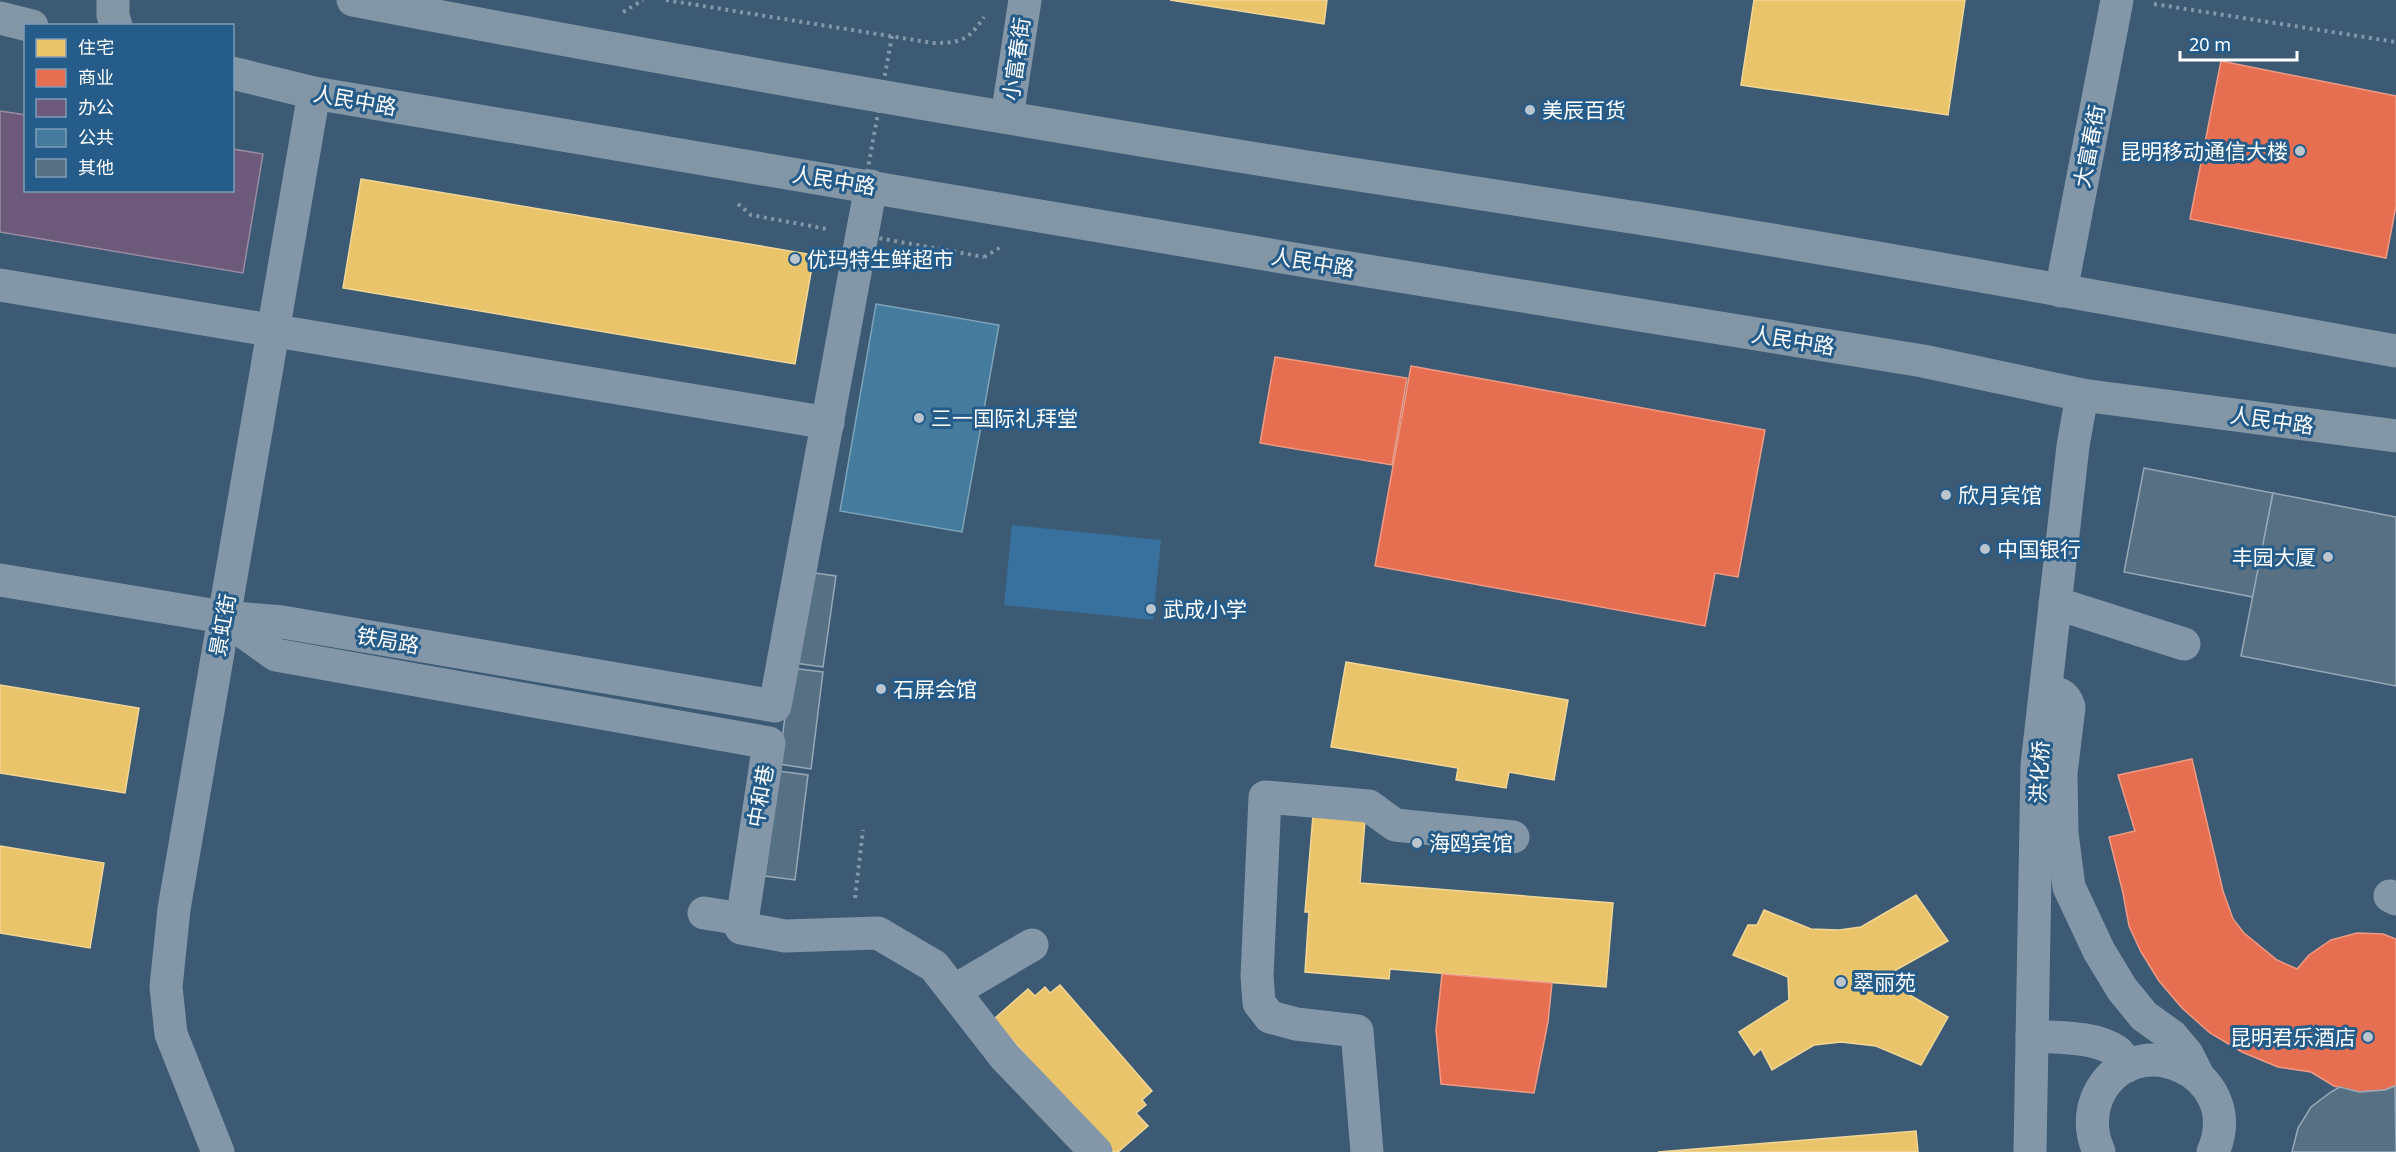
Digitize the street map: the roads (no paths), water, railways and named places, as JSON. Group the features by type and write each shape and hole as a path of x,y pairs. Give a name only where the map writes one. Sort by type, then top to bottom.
{"main road":[{"path":"113,0 115,24"},
{"path":"353,0 571,42 1308,167 1660,221 2396,351"},
{"path":"0,18 24,24"},
{"name":"人民中路","path":"234,74 314,93 1300,260 1923,361 2082,395 2396,436"}],"street":[{"name":"小富春街","path":"1008,117 1025,0"},
{"name":"大富春街","path":"2061,291 2117,0"},
{"name":"景虹街","path":"218,1152 171,1034 166,987 174,909 314,93"},
{"path":"0,285 828,423 871,186"},
{"name":"洪化桥","path":"2030,1152 2037,765 2073,446 2082,395"},
{"name":"铁局路","path":"0,580 223,617 282,622 775,706 828,423"},
{"path":"2055,603 2184,644"},
{"name":"中和巷","path":"223,617 276,655 769,743 742,920"},
{"path":"2046,692 2059,693 2066,697 2069,707 2061,773 2062,833 2069,887 2099,951 2122,989 2144,1016 2172,1036 2187,1054 2196,1074"},
{"path":"1367,1152 1357,1030 1296,1024 1270,1017 1259,1003 1257,976 1265,797 1369,806 1395,825 1513,837"},
{"path":"704,913 742,920 741,928 785,936 878,933 934,966 1005,1056 1096,1152"},
{"path":"954,991 1032,945"},
{"path":"2032,1036 2076,1039 2104,1044 2119,1052 2127,1066"},
{"path":"2099,1152 2091,1126 2094,1107 2101,1091 2112,1076 2127,1066 2145,1061 2163,1060 2181,1065 2196,1074 2209,1087 2217,1104 2221,1122 2219,1140 2213,1152"}],"place":[{"name":"美辰百货","path":"1530,110"},
{"name":"昆明移动通信大楼","path":"2300,151"},
{"name":"优玛特生鲜超市","path":"795,259"},
{"name":"三一国际礼拜堂","path":"919,418"},
{"name":"欣月宾馆","path":"1946,495"},
{"name":"中国银行","path":"1985,549"},
{"name":"丰园大厦","path":"2328,557"},
{"name":"武成小学","path":"1151,609"},
{"name":"石屏会馆","path":"881,689"},
{"name":"海鸥宾馆","path":"1417,843"},
{"name":"翠丽苑","path":"1841,982"},
{"name":"昆明君乐酒店","path":"2368,1037"}]}
